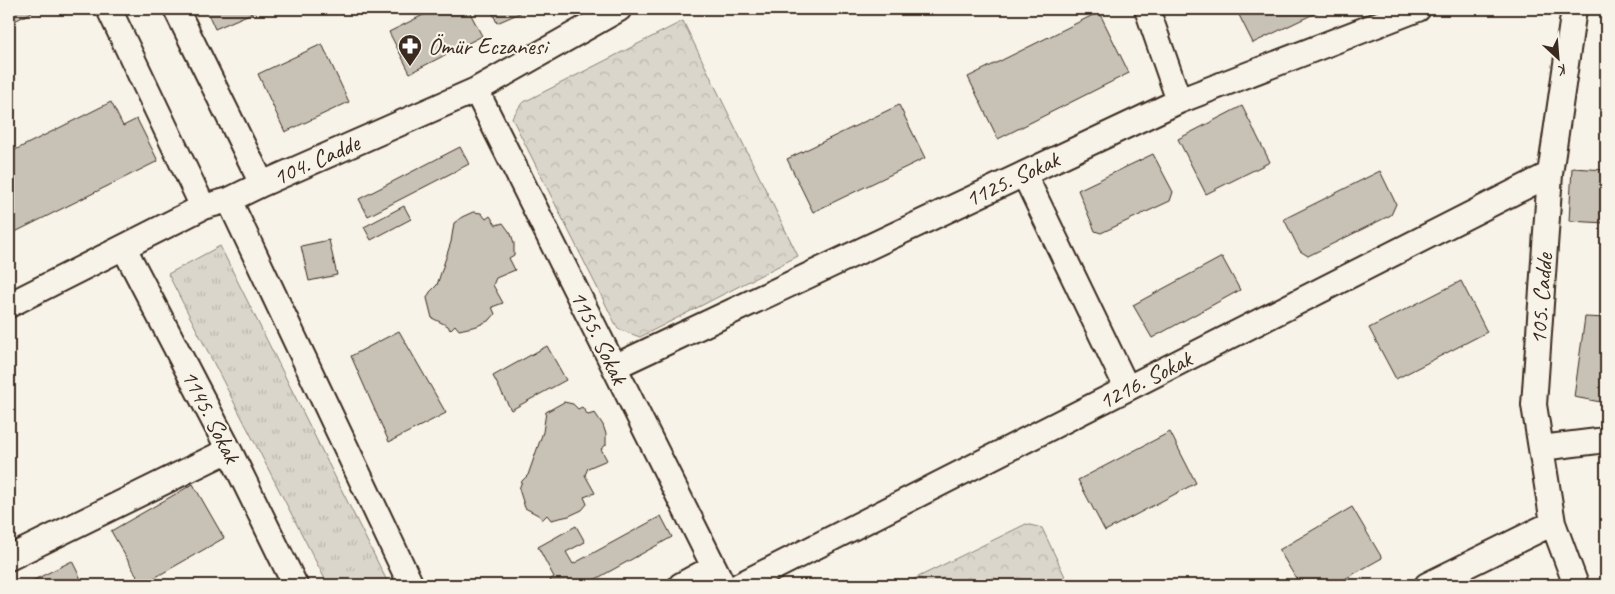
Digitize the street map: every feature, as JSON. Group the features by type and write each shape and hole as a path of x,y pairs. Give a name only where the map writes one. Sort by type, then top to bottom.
{"street":[{"path":"109,9 203,207"},
{"path":"176,9 262,184"},
{"name":"104. Cadde","path":"9,305 203,207 229,200 476,90 619,9"},
{"path":"1147,9 1179,101"},
{"name":"1125. Sokak","path":"614,367 1179,101 1418,9"},
{"name":"105. Cadde","path":"1574,9 1550,174 1534,405 1553,523 1576,585"},
{"name":"1155. Sokak","path":"476,90 718,576"},
{"path":"1024,174 1128,388"},
{"name":"1216. Sokak","path":"740,585 1550,174"},
{"path":"229,200 411,585"},
{"name":"1145. Sokak","path":"124,248 229,450 295,585"},
{"path":"1541,448 1606,440"},
{"path":"9,558 229,450"},
{"path":"1428,585 1553,523"},
{"path":"681,585 718,576"}],"green space":[{"path":"683,21 798,256 640,337 618,329 512,118 522,103"},
{"path":"220,246 389,585 328,585 168,274"},
{"path":"1026,524 1042,528 1069,585 902,585"}],"building":[{"path":"9,9 38,9 9,24"},
{"path":"206,9 261,9 215,29"},
{"path":"435,9 468,9 482,36 410,73 389,32"},
{"path":"491,9 529,9 497,23"},
{"path":"834,9 849,9 836,14"},
{"path":"1236,9 1324,9 1253,43"},
{"path":"1099,12 1129,73 998,139 968,77"},
{"path":"322,44 349,102 285,132 258,74"},
{"path":"111,102 123,126 137,119 158,161 9,235 9,153"},
{"path":"899,105 925,158 813,212 787,159"},
{"path":"1242,106 1270,162 1206,194 1178,139"},
{"path":"460,147 469,164 368,216 359,199"},
{"path":"1153,154 1173,192 1170,201 1101,233 1095,231 1078,190"},
{"path":"1572,168 1606,170 1606,223 1569,221"},
{"path":"1380,171 1396,204 1391,215 1308,256 1300,251 1284,219"},
{"path":"404,206 411,219 371,240 364,227"},
{"path":"473,212 481,213 486,219 490,216 496,225 503,223 511,234 514,243 514,255 509,258 515,270 496,278 493,285 503,303 492,307 495,314 490,320 477,326 459,330 455,325 450,330 448,326 432,318 427,298 437,285 451,242 454,223"},
{"path":"329,240 337,275 309,281 301,246"},
{"path":"1222,257 1240,290 1152,338 1133,305"},
{"path":"1461,281 1487,332 1396,379 1369,328"},
{"path":"1585,317 1606,318 1606,403 1574,397"},
{"path":"399,331 446,413 389,442 351,356"},
{"path":"547,346 566,380 511,410 493,376"},
{"path":"564,402 573,404 578,409 582,407 588,415 595,413 603,425 606,434 606,445 601,449 607,460 588,468 585,475 595,493 584,497 587,504 582,510 569,516 551,520 547,515 542,520 540,516 525,508 519,489 522,481 528,475 543,432 546,412"},
{"path":"1170,432 1196,483 1105,531 1078,480"},
{"path":"193,484 224,538 142,585 111,531"},
{"path":"1352,507 1382,558 1334,585 1300,585 1279,550"},
{"path":"661,516 672,537 585,585 553,585 550,580 554,577 538,547 576,526 585,542 566,552 573,564"},
{"path":"72,561 84,585 24,585"}],"place":[{"name":"Ömür Eczanesi","path":"410,67"}]}
